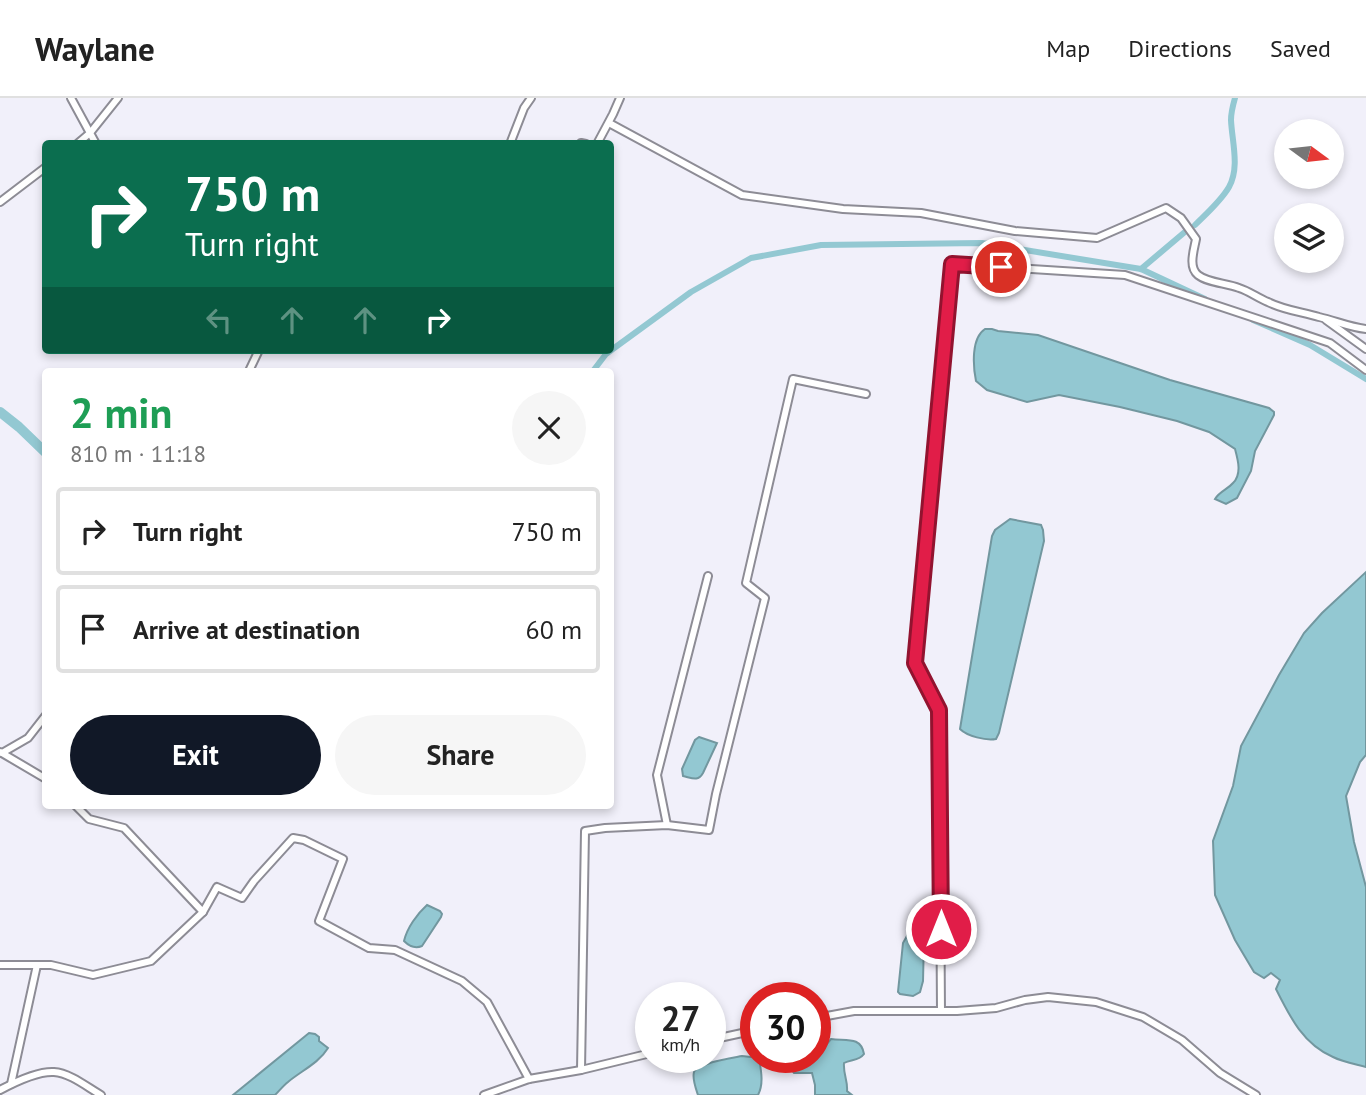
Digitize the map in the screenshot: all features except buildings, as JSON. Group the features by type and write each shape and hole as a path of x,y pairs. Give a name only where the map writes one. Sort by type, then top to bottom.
{"street":[{"path":"71,98 94,140"},
{"path":"82,140 118,98"},
{"path":"512,140 524,108 531,98"},
{"path":"599,140 620,98"},
{"path":"608,123 742,195 755,197 843,209 921,212 1015,231 1097,239 1166,208 1181,218 1196,239 1193,256 1196,274 1238,287 1268,303 1349,327 1366,329"},
{"path":"0,202 42,170"},
{"path":"941,1011 939,710 915,663 952,264 1125,275 1330,343 1366,370"},
{"path":"1322,317 1366,349"},
{"path":"581,1070 584,831 667,825 709,830 765,598 746,583 793,379 866,394"},
{"path":"667,825 657,775 708,576"},
{"path":"1,752 28,738 42,720"},
{"path":"1,752 42,777"},
{"path":"79,809 89,819 124,828 203,912"},
{"path":"0,965 51,965 93,975 151,961 203,912 218,887 242,898 293,838 304,840 343,859 319,921 369,948 395,950 462,981 486,1002 529,1079"},
{"path":"11,1084 37,965"},
{"path":"831,1015 855,1011 996,1008 1048,997 1096,1003 1143,1017 1182,1040 1220,1073 1256,1095"},
{"path":"484,1095 529,1079 635,1057"},
{"path":"0,1090 36,1075 53,1072 72,1078 101,1095"}],"water":[{"path":"985,329 1038,335 1170,380 1269,408 1274,415 1255,451 1251,471 1237,498 1226,504 1215,499 1236,479 1238,467 1235,449 1209,432 1177,421 1059,395 1027,402 987,390 976,381 974,360 977,339"},
{"path":"1010,519 1041,525 1044,541 999,733 996,739 987,739 972,736 960,729 992,536 995,530"},
{"path":"1366,572 1366,755 1360,762 1346,796 1366,887 1366,1067 1337,1059 1313,1045 1298,1029 1281,999 1276,989 1280,980 1271,973 1264,978 1254,972 1235,940 1215,895 1213,841 1233,786 1241,746 1279,675 1304,633"},
{"path":"699,737 717,743 701,776 694,779 683,776 682,769 695,740"},
{"path":"427,905 440,911 441,917 422,946 412,946 404,941 405,936"},
{"path":"908,934 923,936 924,939 923,981 920,992 913,996 898,992 903,943"},
{"path":"309,1033 319,1037 319,1041 328,1048 320,1058 275,1095 233,1095"},
{"path":"831,1039 852,1040 860,1044 864,1054 844,1063 847,1091 852,1095 815,1095 812,1073 831,1073"},
{"path":"740,1056 740,1073 761,1073 758,1095 698,1095 694,1073 726,1073 726,1059"}],"waterway":[{"path":"1195,225 1222,197 1232,179 1235,163 1231,120 1235,98"},
{"path":"1141,269 1186,231"},
{"path":"614,348 691,292 751,258 821,245 982,243 1141,269 1205,299"},
{"path":"1253,320 1310,345 1366,379"},
{"path":"595,368 606,354"},
{"path":"0,412 42,449"}],"route":[{"path":"941,929 939,710 915,663 952,264 1001,267"}]}
